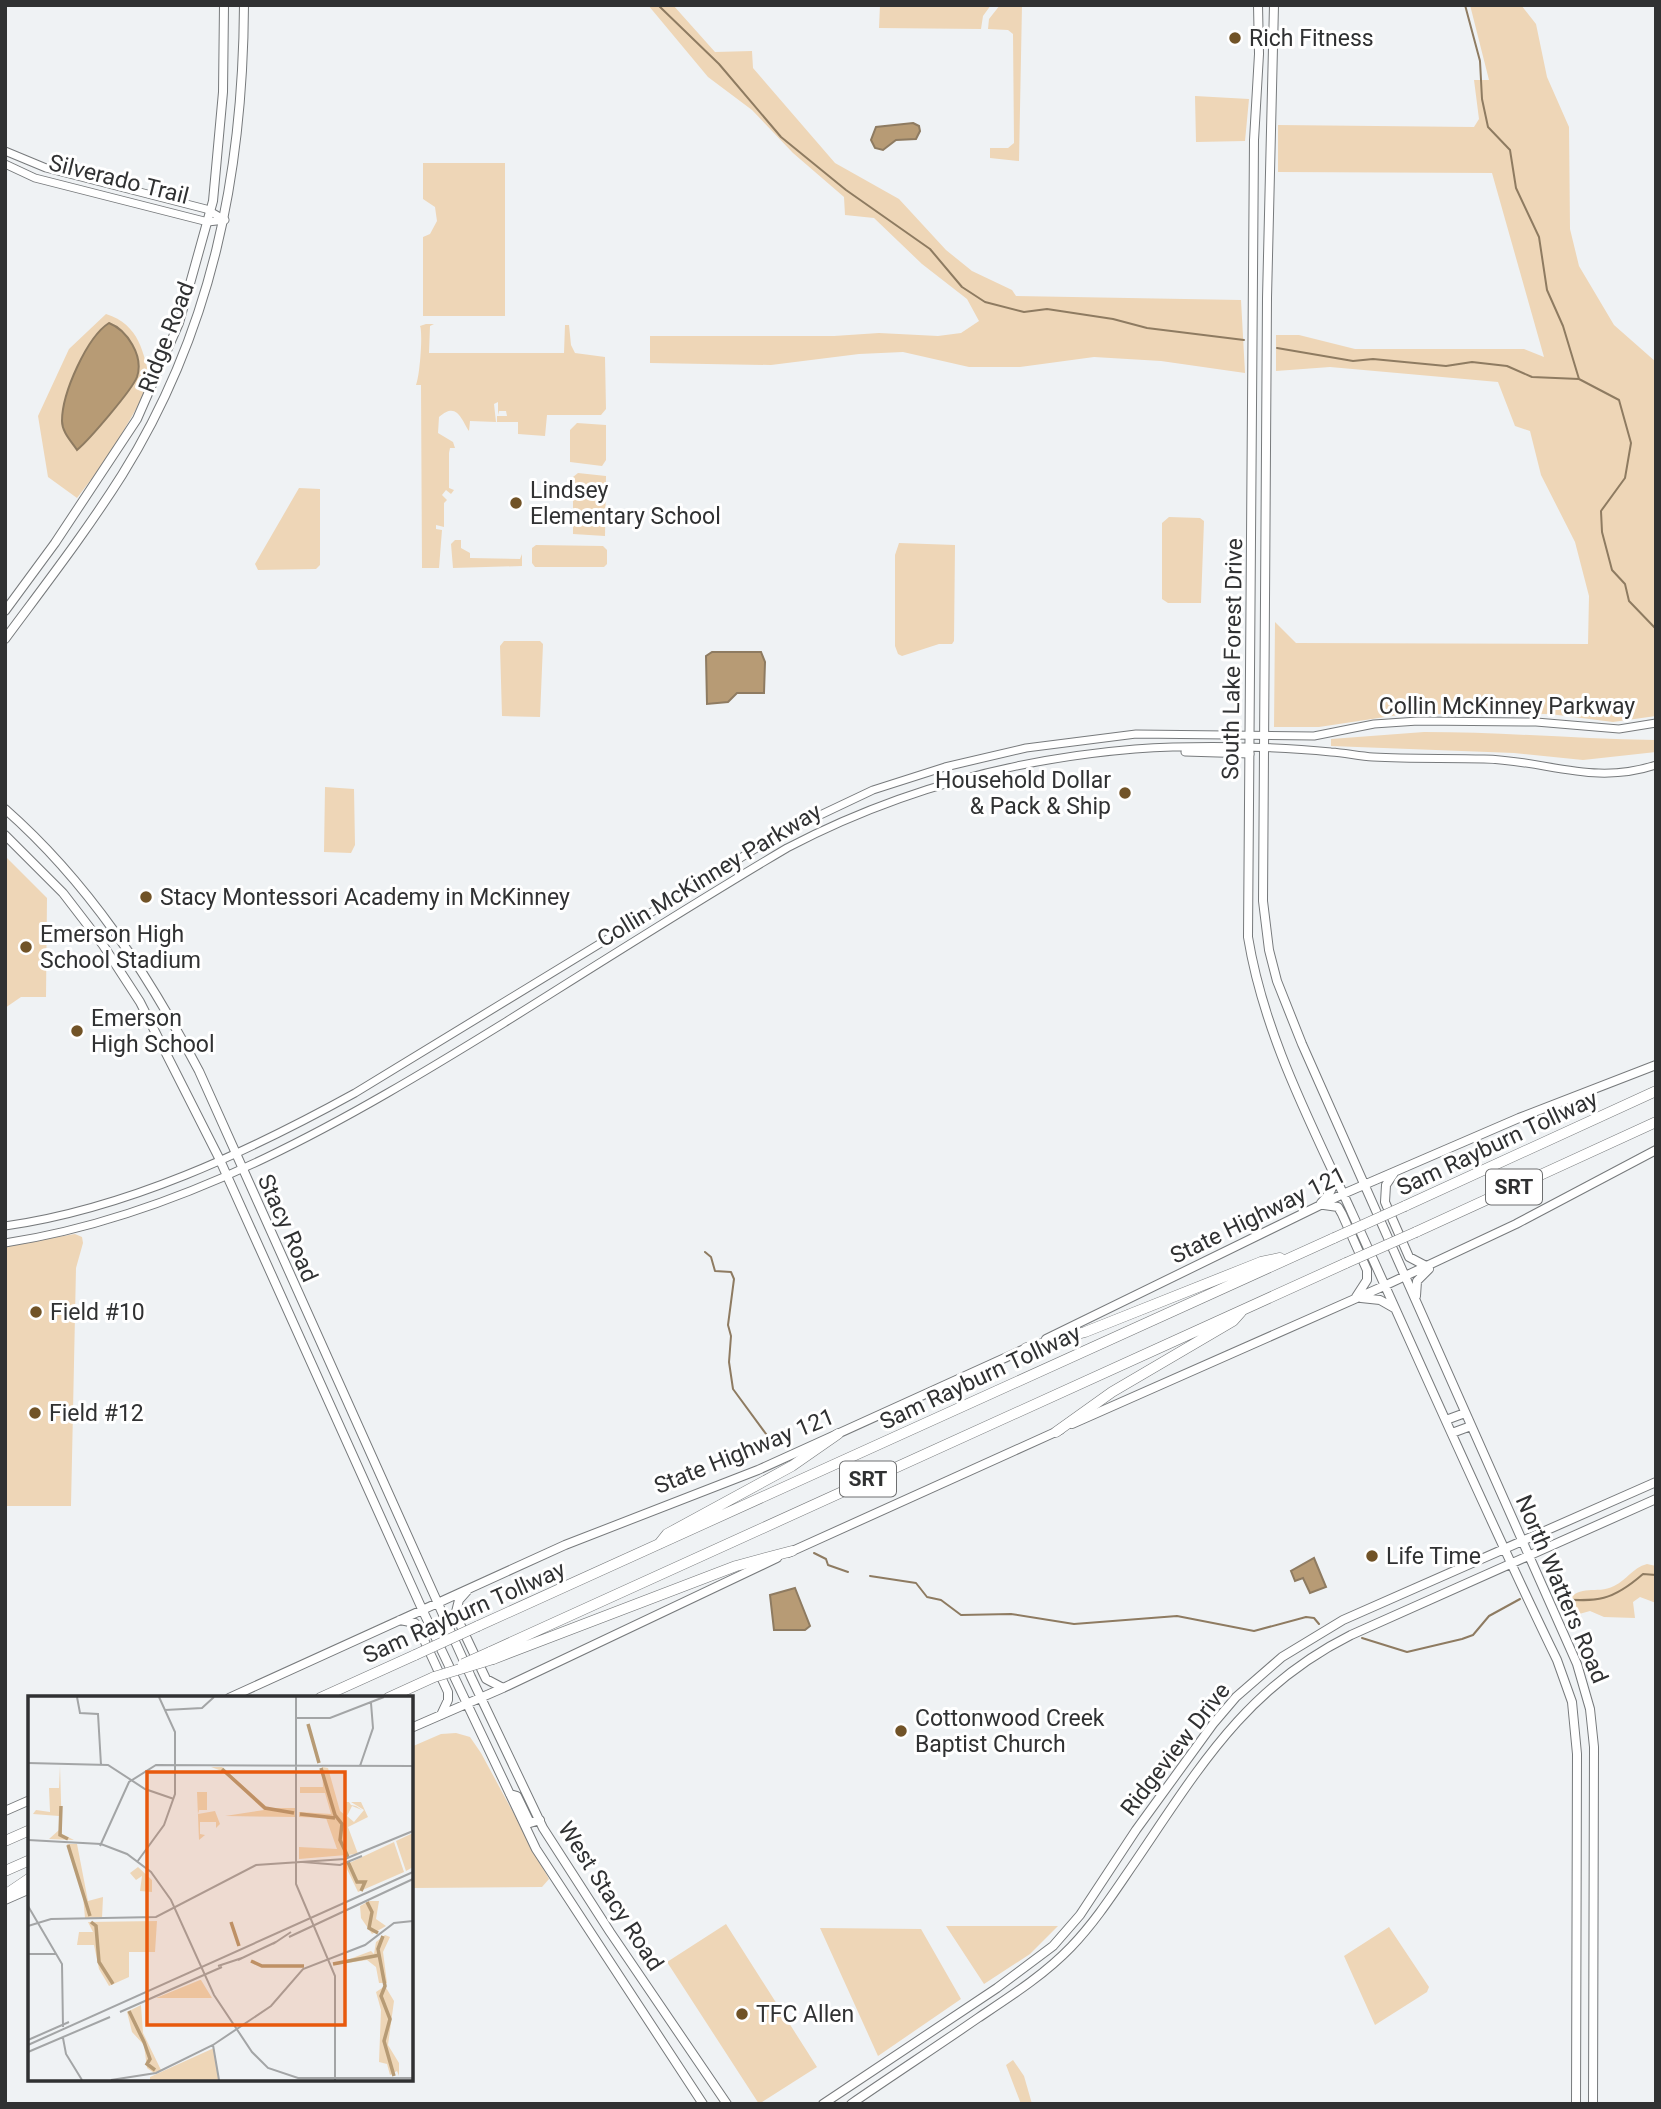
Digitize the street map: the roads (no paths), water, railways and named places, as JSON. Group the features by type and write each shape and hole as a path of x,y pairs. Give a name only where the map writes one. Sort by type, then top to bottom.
{"highway":[{"name":"Sam Rayburn Tollway","path":"324,1696 1654,1092"},
{"name":"Sam Rayburn Tollway","path":"392,1696 491,1655 1656,1122"},
{"path":"1614,1142 1656,1127"},
{"path":"1026,1348 1085,1332 1261,1262 1301,1253"},
{"path":"1056,1432 1148,1370 1233,1321 1247,1307"},
{"path":"657,1547 667,1534 792,1466 838,1434"},
{"path":"491,1655 736,1566 792,1551"},
{"path":"5,1841 28,1831"},
{"path":"5,1871 28,1861"},
{"path":"5,1898 28,1880"}],"main road":[{"name":"Ridge Road","path":"5,611 79,508 138,419 179,323 211,211 220,150 224,5"},
{"name":"Ridge Road","path":"5,639 122,476 195,329 225,220 236,150 244,5"},
{"name":"South Lake Forest Drive","path":"1258,5 1259,54 1254,149 1251,734 1247,901 1255,977 1281,1055 1384,1286"},
{"name":"South Lake Forest Drive","path":"1273,6 1267,298 1263,901 1269,950 1277,981 1301,1044 1405,1277"},
{"path":"1254,149 1269,150"},
{"path":"1254,297 1267,298"},
{"path":"138,419 149,426"},
{"path":"79,508 93,517"},
{"name":"Stacy Road","path":"5,809 62,865 150,980 199,1071 240,1169 481,1698"},
{"name":"Stacy Road","path":"5,835 49,877 103,945 140,1002 227,1175 467,1704"},
{"path":"49,877 62,865"},
{"name":"State Highway 121","path":"233,1696 438,1601 601,1530 758,1470 838,1434 1026,1348 1343,1194 1519,1118 1656,1065"},
{"path":"1316,1134 1315,1144 1333,1185 1331,1192 1319,1206"},
{"path":"413,1727 503,1689 792,1551 1405,1277 1656,1150"},
{"path":"1394,1172 1386,1185 1385,1202 1412,1262 1427,1266"},
{"path":"1319,1206 1338,1208 1367,1270 1367,1280 1355,1300"},
{"path":"1417,1303 1417,1281 1422,1274 1451,1255"},
{"name":"North Watters Road","path":"1405,1277 1577,1664 1590,1709 1594,1747 1593,2104"},
{"name":"North Watters Road","path":"1384,1286 1557,1660 1575,1719 1576,2104"},
{"path":"1355,1300 1370,1297 1394,1308"},
{"path":"300,1339 315,1333"},
{"path":"1447,1420 1465,1413"},
{"path":"1452,1433 1471,1426"},
{"name":"Ridgeview Drive","path":"823,2104 1024,1970 1067,1931 1213,1724 1236,1697 1282,1657 1343,1620 1523,1538 1656,1482"},
{"name":"Ridgeview Drive","path":"851,2104 985,2014 1042,1973 1071,1947 1096,1919 1205,1759 1230,1728 1279,1680 1315,1654 1351,1635 1656,1499"},
{"path":"472,1586 458,1600 456,1612 459,1622 486,1679 503,1689"},
{"path":"396,1620 408,1620 419,1629 448,1692 448,1700 441,1715"},
{"path":"1343,1620 1351,1635"},
{"path":"1279,1680 1276,1672 1282,1657"},
{"name":"West Stacy Road","path":"481,1698 562,1860 727,2104"},
{"name":"West Stacy Road","path":"467,1704 545,1865 704,2104"},
{"path":"510,1794 517,1796 530,1823 540,1820"},
{"path":"5,1811 28,1801"},
{"path":"5,1898 28,1890"},
{"path":"596,1941 610,1932"},
{"path":"1576,1945 1593,1945"},
{"path":"977,2002 985,2014"}],"street":[{"path":"5,151 32,164 211,211 225,220"},
{"name":"Silverado Trail","path":"5,164 35,178 77,189 208,222 225,220"},
{"path":"77,189 81,177"},
{"name":"Collin McKinney Parkway","path":"5,1226 80,1212 142,1192 234,1153 355,1093 760,845 873,790 980,758 1070,741 1136,734 1314,736 1374,724 1418,721 1536,722 1619,729 1656,723"},
{"name":"Collin McKinney Parkway","path":"5,1243 85,1228 130,1214 297,1143 402,1085 743,874 839,820 917,792 985,772 1072,756 1164,749 1497,759 1591,774 1615,775 1656,765"}],"waterway":[{"path":"658,5 719,64 781,137 846,190 930,249 962,287 985,302 1024,312 1047,309 1113,319 1147,328 1244,340"},
{"path":"1465,5 1480,61 1482,99 1488,127 1510,150 1516,188 1539,237 1547,290 1563,326 1579,379"},
{"path":"1277,348 1353,361 1373,359 1446,366 1472,362 1507,366 1532,377 1579,379 1619,400 1631,443 1625,478 1601,511 1602,532 1612,570 1625,584 1629,601 1656,629"},
{"path":"705,1252 711,1257 715,1271 731,1272 734,1279 728,1325 731,1336 729,1362 733,1389 769,1438 769,1451"},
{"path":"814,1553 826,1559 828,1565 848,1572"},
{"path":"1558,1599 1604,1598 1622,1590 1643,1574 1656,1575"},
{"path":"870,1576 916,1583 927,1597 941,1600 961,1615 1011,1614 1074,1624 1177,1616 1254,1631 1306,1617 1314,1618 1319,1624"},
{"path":"1362,1638 1407,1652 1462,1639 1473,1635 1489,1616 1520,1599"}],"place":[{"name":"Rich Fitness","path":"1235,38"},
{"name":"Lindsey Elementary School","path":"516,503"},
{"name":"Household Dollar & Pack & Ship","path":"1125,793"},
{"name":"Stacy Montessori Academy in McKinney","path":"146,897"},
{"name":"Emerson High School Stadium","path":"26,947"},
{"name":"Emerson High School","path":"77,1031"},
{"name":"Field #10","path":"36,1312"},
{"name":"Field #12","path":"35,1413"},
{"name":"Life Time","path":"1372,1556"},
{"name":"Cottonwood Creek Baptist Church","path":"901,1731"},
{"name":"TFC Allen","path":"742,2014"}]}
